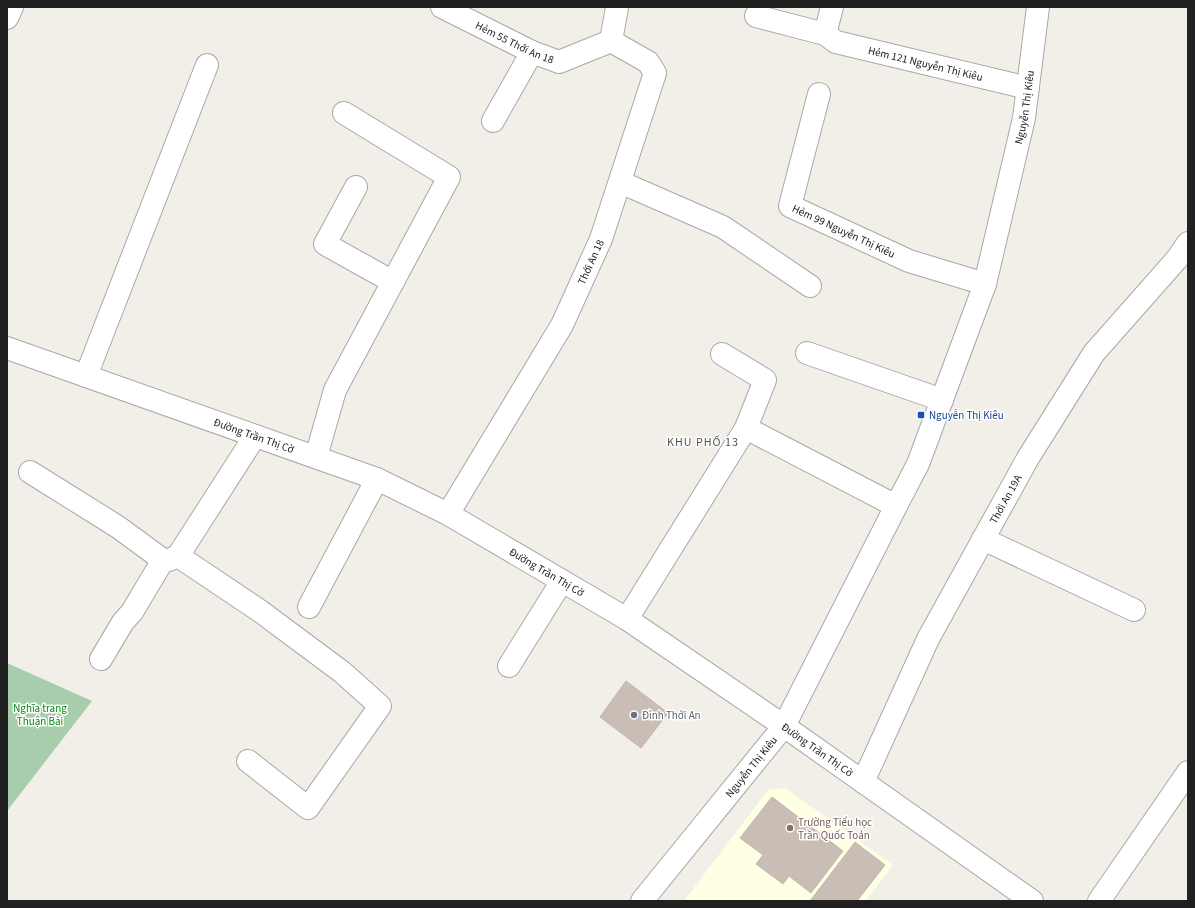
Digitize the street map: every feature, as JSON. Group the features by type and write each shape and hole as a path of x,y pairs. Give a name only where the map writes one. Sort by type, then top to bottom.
{"street":[{"path":"7,18 12,7"},
{"name":"Hẻm 55 Thới An 18","path":"442,7 532,52 559,62 611,41"},
{"path":"611,41 617,7"},
{"path":"825,34 832,7"},
{"name":"Nguyễn Thị Kiêu","path":"642,901 784,726 918,464 986,284 1024,118 1038,7"},
{"name":"Hẻm 121 Nguyễn Thị Kiêu","path":"756,16 825,34 836,42 1028,88"},
{"name":"Thới An 18","path":"448,514 562,325 602,239 655,74 648,62 611,41"},
{"path":"493,121 532,52"},
{"path":"86,376 207,65"},
{"name":"Hẻm 99 Nguyễn Thị Kiêu","path":"819,94 790,206 909,261 986,284"},
{"path":"316,458 335,390 449,177 344,113"},
{"path":"620,182 723,227 810,286"},
{"path":"356,187 325,244 393,282"},
{"name":"Thới An 19A","path":"863,782 928,639 1028,458 1094,353 1178,259 1188,243"},
{"name":"Đường Trần Thị Cờ","path":"7,348 377,479 448,514 627,619 784,726 1032,901"},
{"path":"807,353 942,400"},
{"path":"627,619 746,428 765,380 722,354"},
{"path":"746,428 896,506"},
{"path":"101,659 123,622 132,612 255,436"},
{"path":"30,472 118,527 260,611 342,672 380,706 308,808 248,761"},
{"path":"309,607 377,479"},
{"path":"983,539 1134,610"},
{"path":"509,666 562,581"},
{"path":"1099,901 1188,772"}],"shaded area":[{"name":"Trường Tiểu học Trần Quốc Toản","path":"785,788 893,865 866,901 684,901 768,790"}],"green space":[{"name":"Nghĩa trang Thuận Bài","path":"7,663 92,701 7,811"}],"building":[{"name":"Đình Thới An","path":"626,681 668,713 641,748 600,717"},
{"path":"772,797 843,851 811,893 789,876 783,884 756,864 763,855 740,838"},
{"path":"855,842 885,865 857,901 810,901"}],"place":[{"name":"Nguyễn Thị Kiêu","path":"921,415"},
{"name":"Đình Thới An","path":"634,715"},
{"name":"Trường Tiểu học Trần Quốc Toản","path":"790,828"}],"district":[{"name":"KHU PHỐ 13","path":"703,442"}]}
